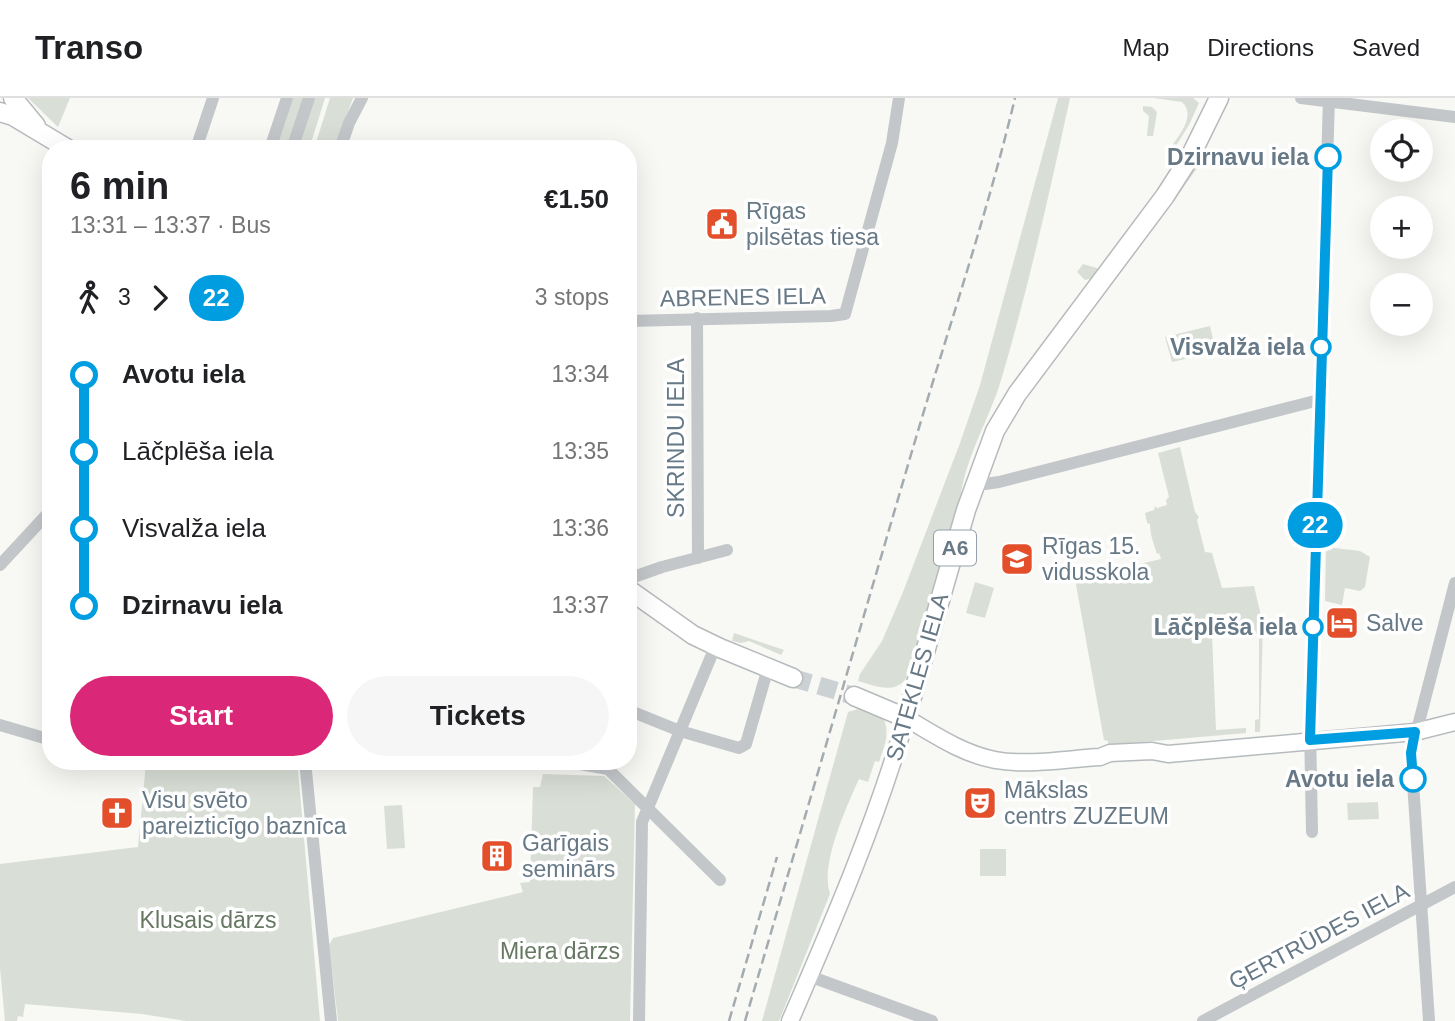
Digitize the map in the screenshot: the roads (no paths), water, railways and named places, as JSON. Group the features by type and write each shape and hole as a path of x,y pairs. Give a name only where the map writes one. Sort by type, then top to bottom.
{"highway":[{"path":"13,98 43,134"},
{"name":"SATEKLES IELA","path":"906,718 975,482 987,447 1003,415 1165,196 1190,157 1219,98"},
{"path":"4,111 53,140"},
{"path":"637,596 673,622 715,647 793,678"},
{"path":"854,696 906,718"}],"main road":[{"path":"906,718 967,751 997,760 1018,761 1100,757 1110,760 1151,758 1161,754 1415,732 1455,722"},
{"name":"SATEKLES IELA","path":"790,1021 851,878 906,718"}],"street":[{"path":"199,140 213,98"},
{"path":"273,140 288,98"},
{"path":"295,140 309,98"},
{"path":"343,140 362,98"},
{"name":"ABRENES IELA","path":"637,321 821,317 845,314 892,143 899,98"},
{"path":"1301,98 1455,117"},
{"path":"1312,832 1310,740 1329,100"},
{"name":"SKRINDU IELA","path":"697,318 698,558"},
{"path":"975,482 999,482 1319,400"},
{"path":"0,565 42,520"},
{"path":"637,576 662,566 727,550"},
{"path":"1429,1021 1411,753 1455,583"},
{"path":"639,1021 642,822 715,647"},
{"path":"637,714 680,731 743,747 768,668"},
{"path":"0,725 42,737"},
{"path":"306,770 331,1021"},
{"path":"609,770 720,880"},
{"name":"ĢERTRŪDES IELA","path":"1203,1021 1455,887"},
{"path":"809,976 932,1021"}],"tunnel":[{"path":"793,678 854,696"}],"railway":[{"path":"745,1021 978,233 1015,98"},
{"path":"729,1021 777,857"}],"place":[{"name":"Dzirnavu iela","path":"1328,157"},
{"name":"Rīgas pilsētas tiesa","path":"722,224"},
{"name":"Visvalža iela","path":"1321,347"},
{"name":"Rīgas 15. vidusskola","path":"1017,559"},
{"name":"Salve","path":"1342,623"},
{"name":"Lāčplēša iela","path":"1313,627"},
{"name":"Avotu iela","path":"1413,779"},
{"name":"Mākslas centrs ZUZEUM","path":"980,803"},
{"name":"Visu svēto pareizticīgo baznīca","path":"117,813"},
{"name":"Garīgais seminārs","path":"497,856"}],"park label":[{"name":"Klusais dārzs","path":"208,920"},
{"name":"Miera dārzs","path":"560,951"}]}
